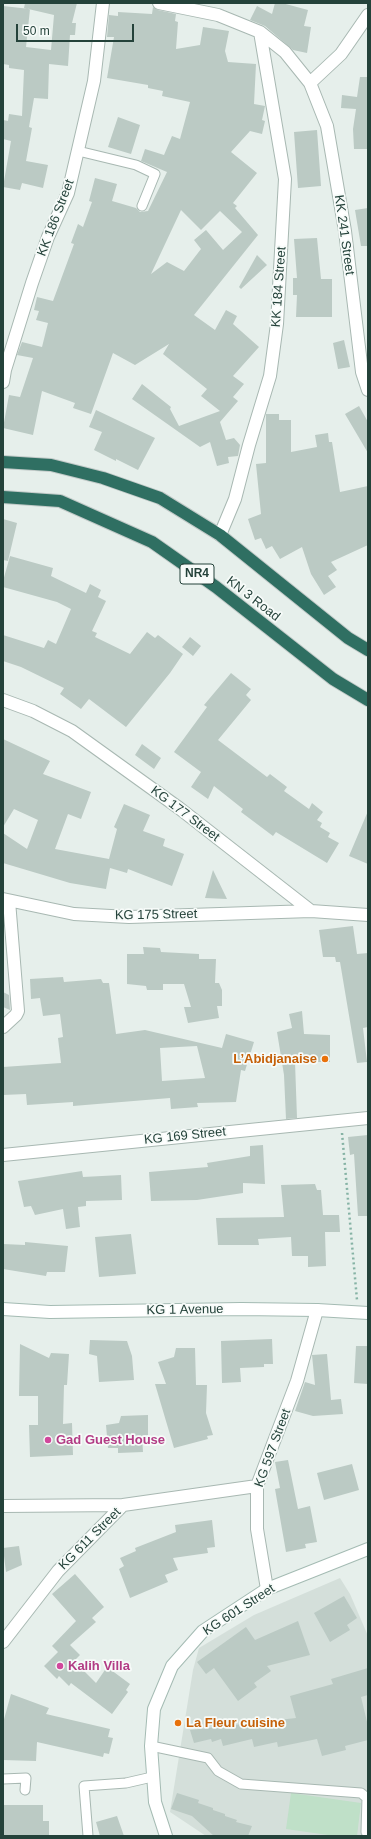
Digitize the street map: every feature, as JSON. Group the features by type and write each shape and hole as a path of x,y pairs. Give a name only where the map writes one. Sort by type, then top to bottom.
{"highway":[{"path":"3,462 51,465 103,478 160,498 220,536 348,638 368,650"},
{"name":"KN 3 Road","path":"3,497 60,501 152,542 216,587 333,679 368,700"}],"street":[{"name":"KK 186 Street","path":"3,382 5,370 32,283 48,237 68,193 94,81 103,3"},
{"name":"KK 241 Street","path":"159,3 218,15 260,32 285,52 310,83 327,126 345,231 362,372 368,390"},
{"path":"310,83 341,54 368,15"},
{"name":"KK 184 Street","path":"220,536 235,499 249,445 270,376 277,324 285,179 260,32"},
{"name":"KG 177 Street","path":"3,700 33,711 72,731 179,808 310,911"},
{"path":"3,1027 16,1015 18,1011 6,900"},
{"name":"KG 175 Street","path":"6,900 74,914 129,917 310,911"},
{"path":"310,911 368,915"},
{"name":"KG 169 Street","path":"3,1155 368,1118"},
{"name":"KG 1 Avenue","path":"3,1309 50,1312 317,1310 368,1313"},
{"name":"KG 597 Street","path":"267,1589 257,1529 257,1486 297,1381 317,1310"},
{"name":"KG 611 Street","path":"3,1642 58,1571 123,1505 257,1486"},
{"path":"3,1506 123,1505"},
{"name":"KG 601 Street","path":"166,1836 155,1802 152,1777 151,1746 154,1709 172,1666 204,1631 267,1589 368,1549"}],"lane":[{"path":"78,151 136,165 154,174 142,206"},
{"path":"151,1746 208,1758 218,1771 241,1784 361,1793 367,1798 366,1832"},
{"path":"88,1836 84,1786 126,1783 152,1777"},
{"path":"3,1779 26,1778 26,1790"}],"path":[{"path":"341,1121 356,1290"}],"shaded area":[{"path":"340,1578 350,1594 368,1636 368,1836 206,1836 170,1812 193,1670 199,1648 254,1615"}],"green space":[{"path":"291,1793 361,1803 357,1836 335,1836 286,1829"}],"building":[{"path":"25,3 77,3 72,23 76,23 75,35 70,35 68,66 49,64 48,99 34,98 29,127 32,128 26,161 48,165 43,188 22,183 20,190 3,187 11,141 3,139 3,120 8,121 9,114 22,116 24,70 9,68 9,65 3,64 3,6 27,9 24,8","holes":["30,9 54,15 51,50 26,47"]},
{"path":"275,3 282,3 308,10 304,26 311,27 307,53 293,50 265,26 250,20 257,6 272,14"},
{"path":"153,7 158,10 176,14 175,21 178,22 176,49 200,45 203,27 229,31 225,51 228,62 256,64 254,104 265,106 262,120 265,121 262,134 250,131 231,152 257,173 233,203 237,206 235,208 258,235 194,315 215,330 226,310 237,316 233,324 259,347 233,376 244,384 233,397 238,401 220,422 226,440 234,438 240,445 238,456 228,457 229,463 217,466 210,442 200,447 132,399 142,384 171,407 170,409 179,426 220,411 201,396 207,389 163,354 169,344 135,365 113,353 91,414 73,408 75,403 42,391 33,435 3,428 9,395 20,397 33,358 17,355 22,342 42,347 48,323 36,320 39,311 34,310 37,297 53,301 74,244 71,243 78,224 83,227 92,202 89,201 95,178 117,184 112,201 136,208 140,212 148,211 167,172 141,161 145,149 164,155 172,136 180,139 190,102 162,96 163,91 148,88 148,85 107,78 114,37 107,37 109,15 118,16 118,12 152,14","holes":["181,210 201,230 220,211 242,232 223,250 206,230 194,240 201,249 184,271 167,262 151,274"]},
{"path":"360,77 368,77 368,149 354,149 353,129 356,109 341,108 342,95 357,97"},
{"path":"118,117 140,125 131,154 108,147"},
{"path":"317,130 321,186 298,188 294,132"},
{"path":"368,208 368,246 361,246 355,210"},
{"path":"317,238 321,279 332,279 332,317 296,317 297,295 293,295 293,278 297,278 294,239"},
{"path":"257,255 267,265 241,289 239,287"},
{"path":"344,340 350,367 338,369 333,343"},
{"path":"359,406 368,422 368,453 345,414"},
{"path":"96,410 155,438 138,470 94,450 102,432 89,427"},
{"path":"266,414 279,414 279,420 291,420 291,452 317,447 315,435 328,433 329,442 332,442 340,492 368,486 368,545 331,562 337,570 328,576 336,587 324,595 311,574 302,547 280,559 272,546 266,549 261,538 255,540 248,519 261,514 256,464 266,463"},
{"path":"3,519 17,523 8,561 3,560"},
{"path":"10,556 53,568 51,576 86,593 90,584 101,590 98,597 106,601 92,631 97,633 95,637 130,654 147,632 155,638 158,635 183,654 170,673 126,727 89,699 81,709 60,694 64,688 21,667 3,661 3,635 44,648 48,640 56,644 71,609 57,602 3,587 3,581"},
{"path":"190,637 201,646 193,656 182,647"},
{"path":"231,673 251,689 246,695 251,700 218,740 267,777 270,774 287,787 284,791 309,809 312,803 323,812 317,820 322,823 320,827 330,833 328,837 339,843 327,863 276,832 273,836 241,812 243,809 214,786 208,799 191,787 201,772 174,752 207,707 204,705"},
{"path":"3,739 50,761 43,774 91,792 81,819 68,814 55,849 109,859 117,829 114,827 124,804 150,815 143,831 165,839 163,846 184,854 172,886 128,869 127,873 110,868 106,889 70,883 3,863 3,833 27,849 38,820 14,809 3,827"},
{"path":"142,744 161,758 154,769 135,755"},
{"path":"368,811 368,864 349,856"},
{"path":"213,870 227,899 205,898"},
{"path":"353,926 357,954 368,953 368,1027 363,1028 367,1062 357,1063 340,962 336,962 335,957 323,957 319,930"},
{"path":"143,947 160,948 161,952 199,954 199,959 216,959 215,983 219,983 222,990 222,1006 217,1006 219,1018 188,1023 184,1007 191,1007 184,984 163,984 163,990 147,990 146,986 127,984 127,954 144,954"},
{"path":"63,977 64,982 101,979 103,983 109,983 116,1034 145,1030 222,1048 226,1034 254,1042 245,1071 241,1070 236,1102 197,1103 198,1107 171,1109 170,1098 73,1106 73,1102 27,1105 26,1094 3,1095 3,1067 61,1063 58,1038 63,1037 60,1014 43,1016 40,998 31,999 30,979","holes":["197,1046 205,1078 162,1081 160,1048"]},
{"path":"3,992 9,995 10,1010 3,1007"},
{"path":"302,1011 304,1034 330,1035 330,1062 295,1062 297,1118 286,1119 284,1075 277,1032 292,1028 289,1014"},
{"path":"368,1135 368,1216 358,1216 354,1154 350,1155 348,1137"},
{"path":"263,1145 265,1184 243,1183 243,1193 197,1200 151,1201 149,1172 208,1167 207,1163 250,1156 250,1146"},
{"path":"82,1171 83,1177 121,1175 122,1200 86,1201 86,1206 78,1207 80,1227 66,1229 63,1209 35,1215 31,1206 24,1207 18,1181"},
{"path":"315,1184 317,1190 321,1190 323,1215 339,1215 340,1232 325,1232 326,1266 308,1267 308,1256 292,1256 291,1237 258,1239 259,1245 218,1245 216,1218 284,1217 281,1185"},
{"path":"131,1234 136,1274 99,1277 95,1237"},
{"path":"25,1242 68,1246 65,1272 47,1272 46,1276 3,1269 3,1244 25,1245"},
{"path":"272,1339 273,1364 264,1364 264,1367 240,1368 241,1382 222,1383 221,1341"},
{"path":"90,1340 127,1341 132,1356 134,1380 99,1382 97,1356 89,1354"},
{"path":"20,1344 49,1358 51,1353 69,1354 67,1385 64,1385 63,1424 72,1423 73,1455 30,1457 29,1425 38,1425 38,1396 19,1396"},
{"path":"356,1346 368,1346 368,1384 354,1383"},
{"path":"176,1348 195,1348 196,1385 207,1385 206,1413 213,1435 207,1436 208,1439 174,1448 155,1384 166,1384 158,1362 174,1357"},
{"path":"327,1354 331,1400 341,1399 343,1414 313,1416 295,1411 305,1382 315,1385 312,1355"},
{"path":"148,1415 148,1435 142,1436 143,1452 118,1453 118,1448 108,1448 106,1425 119,1423 121,1416"},
{"path":"288,1460 298,1509 310,1506 317,1542 305,1544 306,1548 286,1552 275,1489 280,1488 275,1462"},
{"path":"352,1464 359,1490 324,1500 317,1473"},
{"path":"212,1520 215,1547 207,1548 208,1553 173,1558 178,1570 165,1575 168,1582 130,1598 119,1569 124,1566 120,1558 136,1551 135,1548 176,1532 175,1525"},
{"path":"19,1546 22,1565 6,1572 3,1548"},
{"path":"75,1574 104,1607 92,1618 96,1622 70,1645 80,1655 74,1661 96,1683 107,1667 130,1684 126,1690 128,1692 112,1714 71,1683 69,1686 59,1676 57,1679 44,1666 58,1652 52,1646 76,1621 52,1594"},
{"path":"344,1596 357,1618 347,1625 350,1630 330,1642 314,1613"},
{"path":"298,1621 310,1655 267,1666 271,1671 254,1683 257,1687 238,1701 214,1668 206,1674 197,1662 246,1627 255,1640"},
{"path":"368,1668 368,1695 361,1697 368,1726 368,1740 345,1746 346,1750 322,1756 317,1739 278,1747 277,1742 254,1747 252,1739 223,1746 221,1739 212,1742 211,1739 194,1743 190,1730 296,1718 290,1696 333,1684 331,1679"},
{"path":"11,1694 49,1708 46,1714 110,1729 108,1737 113,1738 109,1754 104,1753 103,1757 37,1742 36,1761 3,1760 3,1723"},
{"path":"177,1793 199,1800 198,1803 213,1808 213,1810 225,1814 225,1816 237,1820 236,1822 252,1826 248,1836 214,1836 192,1816 171,1809"},
{"path":"3,1805 43,1805 43,1821 49,1821 49,1835 3,1835"},
{"path":"117,1816 124,1836 100,1836 96,1822"}],"place":[{"name":"L’Abidjanaise","path":"325,1059"},
{"name":"Gad Guest House","path":"48,1440"},
{"name":"Kalih Villa","path":"60,1666"},
{"name":"La Fleur cuisine","path":"178,1723"}]}
